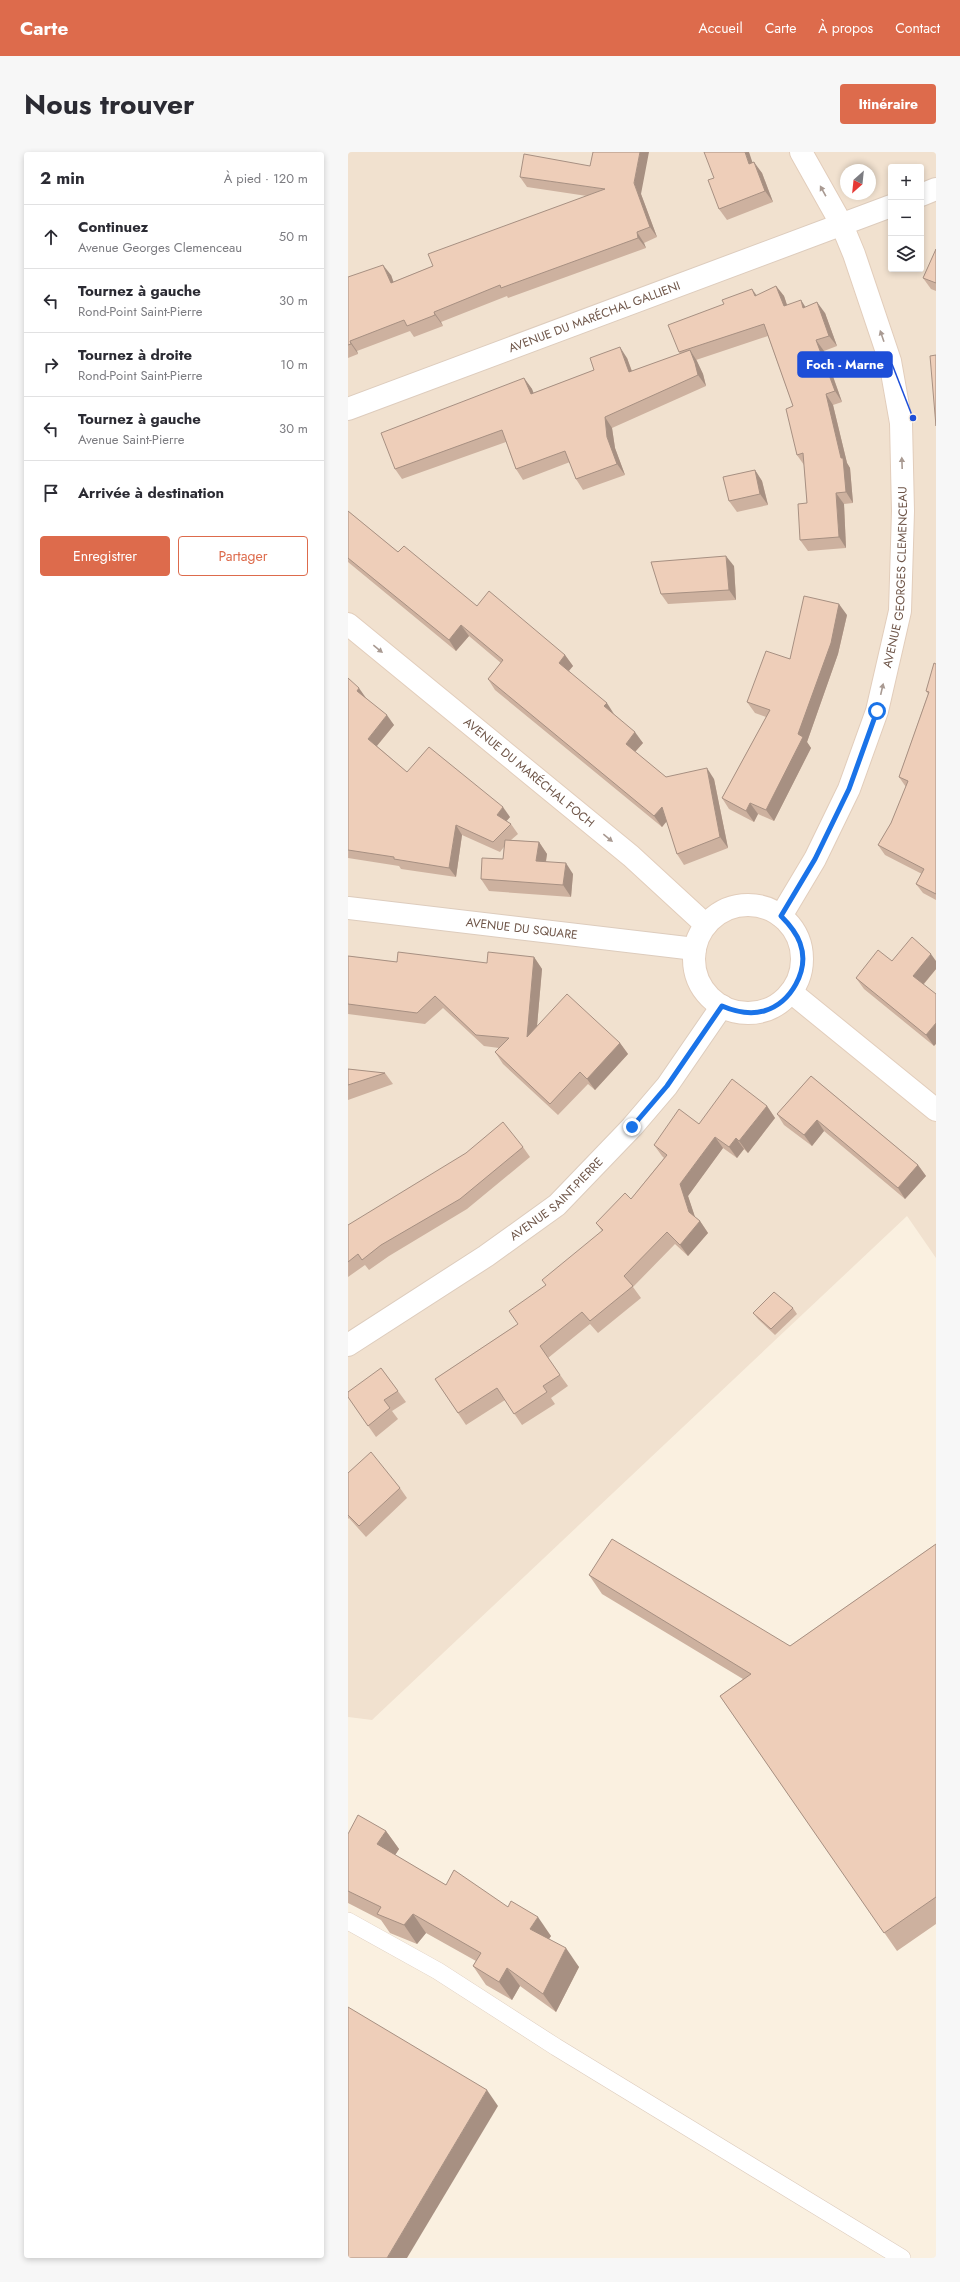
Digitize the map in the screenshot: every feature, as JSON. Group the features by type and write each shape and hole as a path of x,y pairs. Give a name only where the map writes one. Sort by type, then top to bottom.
{"street":[{"name":"AVENUE GEORGES CLEMENCEAU","path":"781,916 815,859 849,789 877,711 900,611 904,511 901,424 890,361 854,254 842,225 801,152"},
{"path":"924,194 936,189"},
{"name":"AVENUE DU MARÉCHAL GALLIENI","path":"348,409 888,207"},
{"name":"AVENUE DU MARÉCHAL FOCH","path":"348,624 631,856 706,925"},
{"path":"748,905 762,906 781,916 793,928 801,944 803,955 798,980 784,1000 764,1011 737,1012 722,1006 708,996 701,985 694,962 695,949 706,925 717,915 734,907 748,905"},
{"name":"AVENUE DU SQUARE","path":"348,908 695,949"},
{"path":"791,992 936,1110"},
{"name":"AVENUE SAINT-PIERRE","path":"348,1346 486,1256 557,1205 632,1127 667,1086 722,1006"}],"lane":[{"path":"348,1921 438,1970 556,2047 902,2258"}],"shaded area":[{"path":"348,152 936,152 936,1258 907,1216 372,1720 348,1717"}],"building":[{"path":"593,152 640,152 634,183 650,227 637,232 638,238 501,288 500,285 434,312 435,315 407,326 404,320 350,341 351,344 348,345 348,277 383,265 391,283 433,266 428,254 605,189 520,177 524,154 590,166"},
{"path":"704,152 745,152 749,164 754,162 765,191 719,209 708,180 714,178"},
{"path":"936,249 936,283 923,278"},
{"path":"776,286 784,306 801,300 803,308 817,302 829,336 816,340 835,391 826,394 841,458 843,458 846,492 836,493 839,537 800,540 798,504 807,503 803,453 797,455 786,409 793,406 764,324 679,352 668,325 724,304 722,300 752,289 755,296"},
{"path":"620,347 629,372 690,350 698,375 605,417 607,437 617,464 576,479 565,451 516,469 502,430 395,469 381,433 524,378 531,394 594,370 590,358"},
{"path":"936,355 936,426 930,356"},
{"path":"755,470 760,494 729,501 723,477"},
{"path":"348,511 398,552 404,546 477,606 489,591 565,655 559,663 607,703 604,706 635,732 626,744 666,777 707,768 720,837 677,854 662,807 654,816 488,679 503,660 461,625 449,640 348,558"},
{"path":"726,556 729,590 661,594 651,562"},
{"path":"804,596 839,604 831,643 798,734 803,737 766,810 750,803 746,811 722,798 770,710 747,702 766,651 790,659"},
{"path":"934,663 936,664 936,894 916,884 924,869 878,845 891,823 908,781 899,777 929,692 926,691"},
{"path":"348,678 359,688 357,691 387,715 368,739 407,772 429,747 503,807 497,815 511,824 493,842 456,825 449,868 348,850"},
{"path":"505,840 539,842 536,861 566,863 563,885 481,879 482,858 503,859"},
{"path":"912,937 931,954 913,976 936,994 936,1023 926,1035 856,978 878,950 892,961"},
{"path":"398,952 487,963 488,952 534,957 527,1037 567,994 620,1043 587,1079 580,1072 550,1104 495,1052 509,1038 476,1035 435,996 417,1013 348,1004 348,956 397,962"},
{"path":"348,1069 385,1073 348,1085"},
{"path":"811,1076 918,1165 898,1188 817,1120 804,1135 777,1114"},
{"path":"732,1079 767,1106 739,1141 736,1138 729,1147 715,1137 680,1184 689,1212 700,1221 680,1245 667,1232 624,1276 633,1286 590,1321 582,1312 540,1346 560,1375 543,1386 547,1392 514,1414 497,1388 458,1413 435,1379 518,1324 509,1311 546,1285 542,1280 603,1230 596,1223 625,1193 631,1199 667,1155 654,1145 679,1109 699,1124"},
{"path":"503,1122 523,1147 460,1199 381,1245 362,1260 358,1254 348,1262 348,1225 466,1153"},
{"path":"774,1292 793,1308 771,1329 753,1313"},
{"path":"381,1368 398,1391 384,1400 390,1408 368,1426 348,1397 348,1392"},
{"path":"371,1452 400,1488 359,1526 348,1515 348,1473"},
{"path":"612,1539 790,1646 936,1544 936,1897 884,1933 720,1696 751,1674 589,1575"},
{"path":"358,1815 386,1831 377,1844 446,1885 454,1870 508,1907 511,1901 538,1917 530,1929 566,1948 543,1994 507,1968 499,1982 473,1966 481,1953 413,1914 404,1925 377,1914 381,1907 348,1891 348,1834"},
{"path":"348,2007 487,2090 387,2258 348,2258"}],"place":[{"name":"Foch - Marne","path":"913,418"}],"route":[{"path":"632,1127 667,1086 722,1006 737,1012 753,1013 764,1011 784,1000 791,992 798,980 802,967 803,955 801,944 793,928 781,916 815,859 849,789 877,711"}]}
